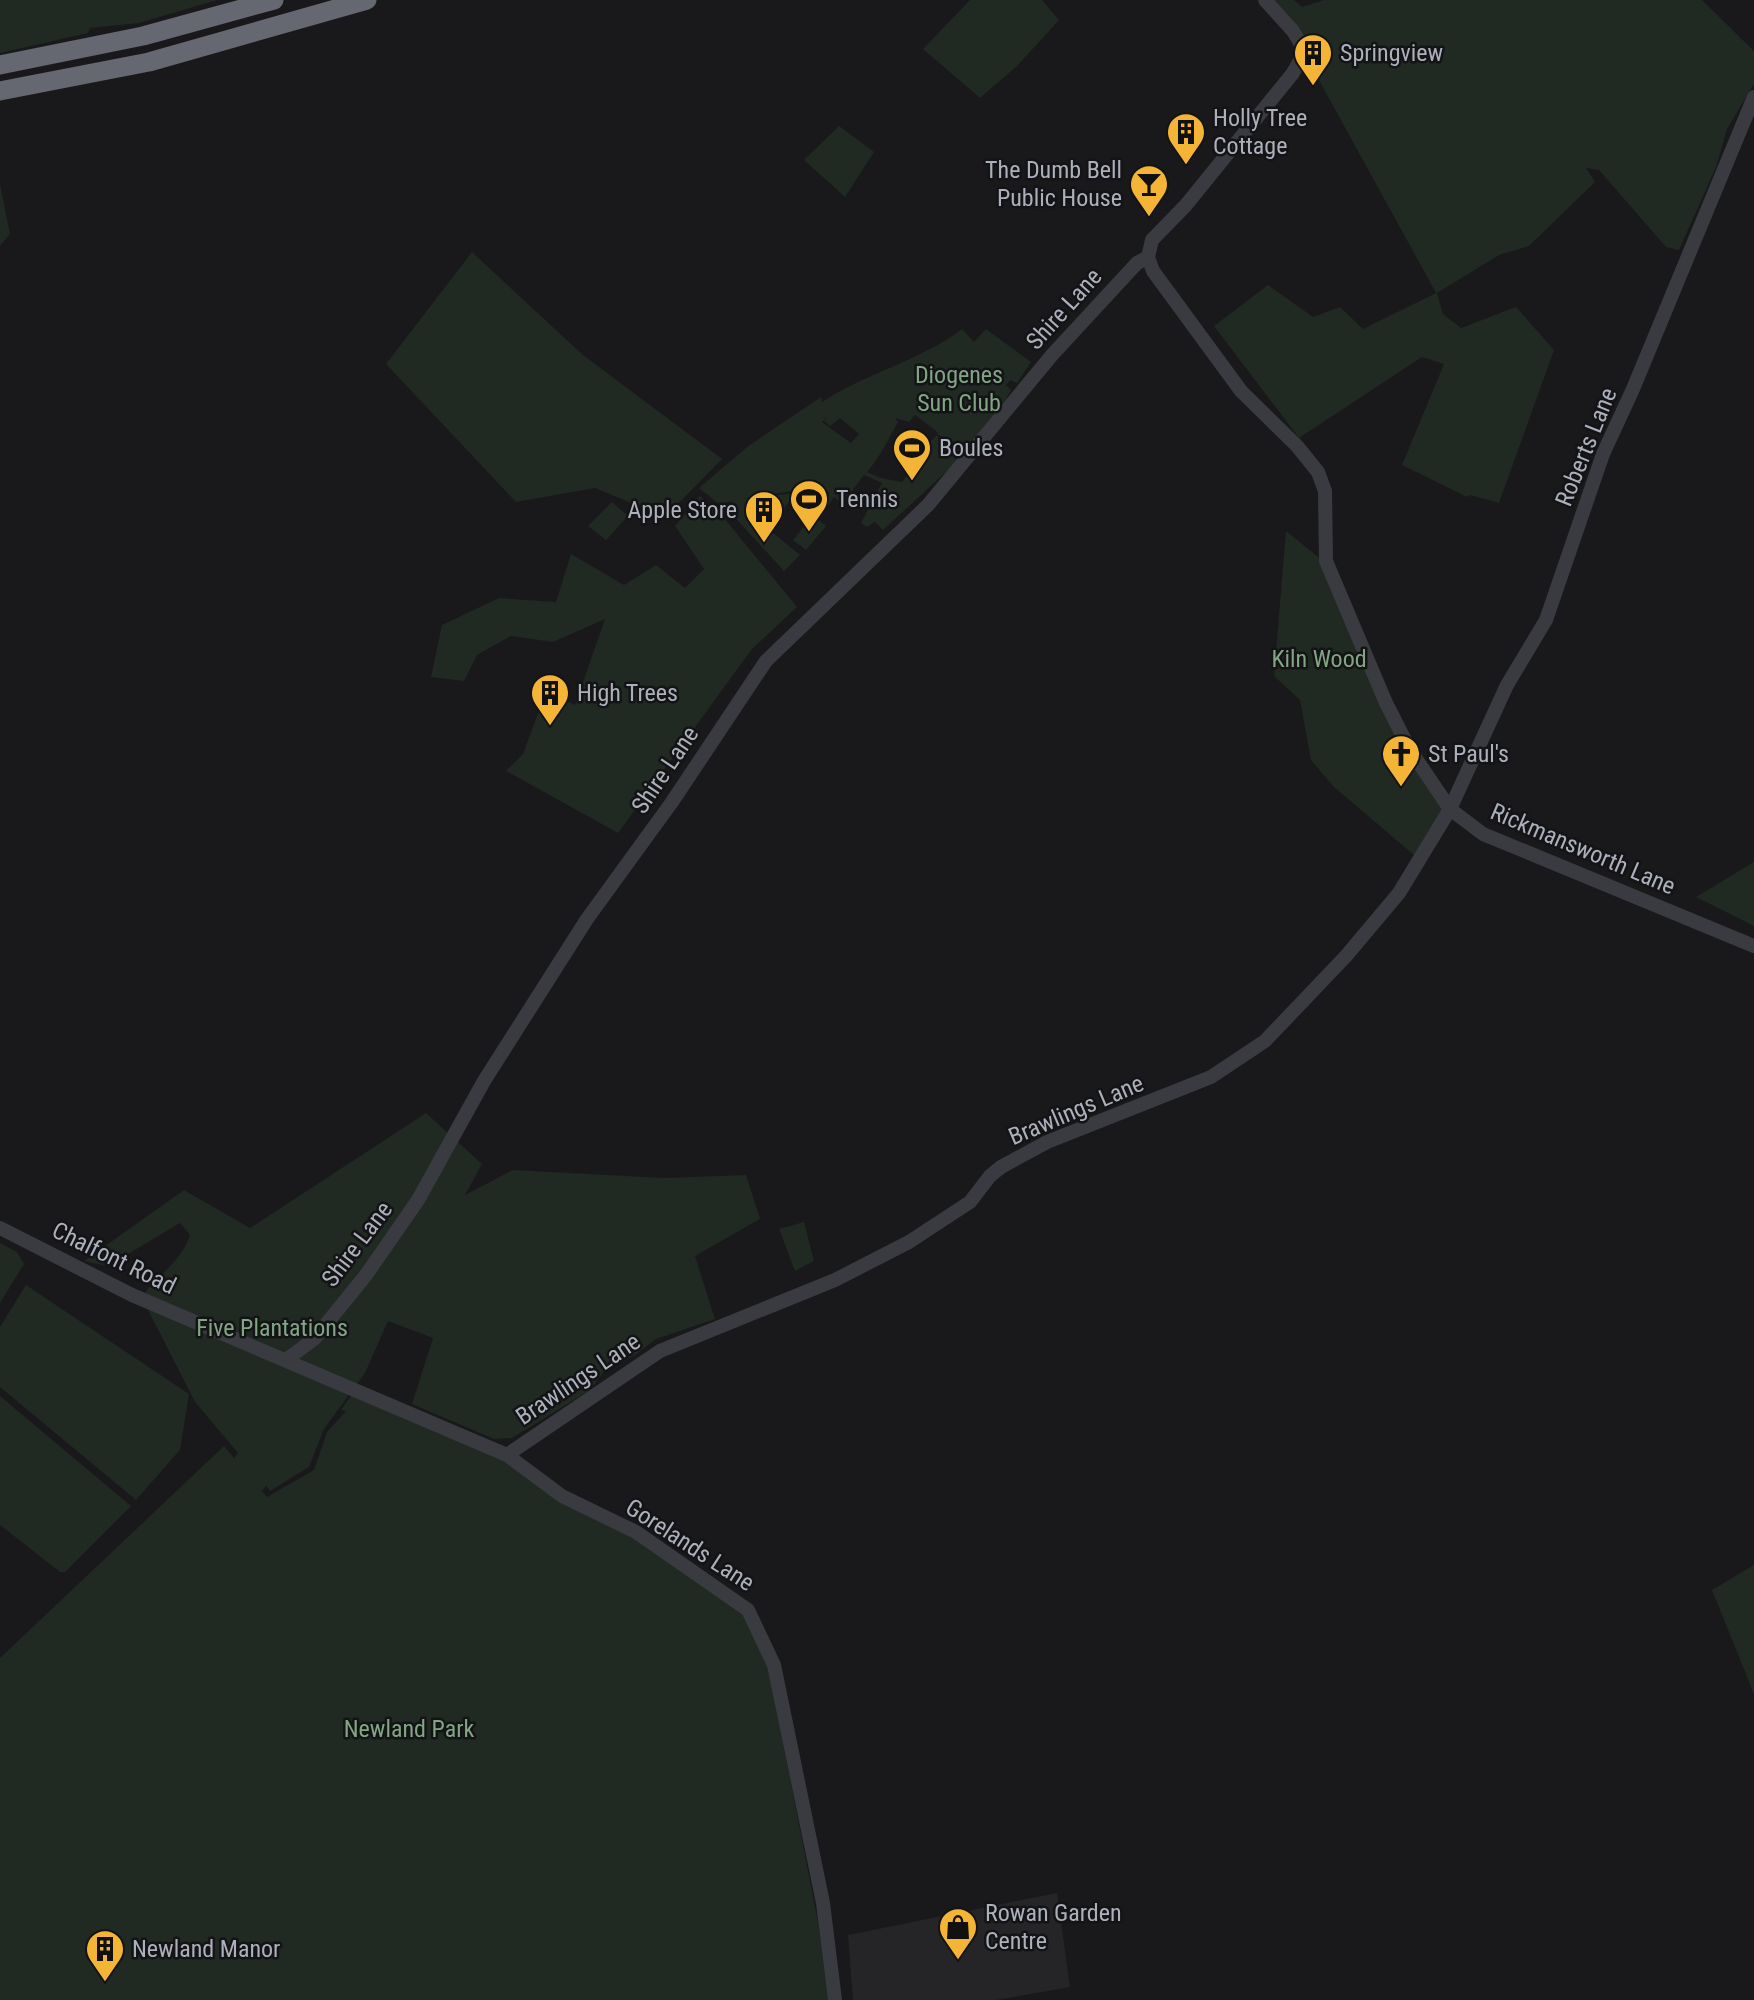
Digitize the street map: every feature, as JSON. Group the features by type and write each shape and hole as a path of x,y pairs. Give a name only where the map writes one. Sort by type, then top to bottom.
{"highway":[{"path":"0,65 144,36 274,0"},
{"path":"0,91 149,62 367,0"}],"street":[{"name":"Shire Lane","path":"286,1360 314,1339 366,1275 410,1210 460,1129 484,1081 587,919 672,802 766,661 928,505 1052,355 1137,263 1147,257 1152,240 1186,205 1293,73 1306,51 1293,31 1265,0"},
{"name":"Roberts Lane","path":"1450,809 1507,685 1546,621 1603,454 1633,389 1754,97"},
{"name":"Rickmansworth Lane","path":"1147,257 1153,271 1241,391 1318,472 1326,500 1326,561 1410,750 1450,809 1483,834 1754,946"},
{"name":"Brawlings Lane","path":"507,1455 660,1351 851,1273 909,1242 970,1202 990,1176 1001,1167 1047,1142 1211,1077 1265,1041 1346,956 1399,894 1450,809"},
{"name":"Chalfont Road","path":"0,1228 132,1295 286,1360"},
{"name":"Gorelands Lane","path":"286,1360 507,1455 562,1496 636,1532 748,1610 774,1665 823,1903 835,2000"}],"shaded area":[{"name":"Rowan Garden Centre","path":"1057,1893 1070,1987 996,2000 853,2000 848,1935"}],"green space":[{"path":"0,0 217,0 139,23 90,28 88,33 0,53"},
{"path":"970,0 1042,0 1059,20 1017,66 980,98 923,49"},
{"path":"1270,0 1294,0 1302,7 1324,0 1702,0 1754,51 1754,84 1727,129 1716,167 1679,250 1666,247 1599,170 1586,168 1595,182 1529,246 1499,255 1437,293 1443,314 1461,328 1516,307 1554,350 1499,503 1470,495 1467,497 1402,465 1444,364 1422,357 1299,438 1214,326 1268,285 1313,317 1340,307 1363,329 1436,293 1315,73 1313,76 1302,71 1311,49"},
{"path":"839,126 874,152 845,197 804,160"},
{"path":"0,184 10,234 0,246"},
{"path":"472,252 583,355 722,459 665,517 595,488 516,502 386,364"},
{"name":"Diogenes Sun Club","path":"962,329 974,342 986,329 1031,362 1017,383 1010,380 1006,385 1011,390 999,413 959,460 935,430 915,415 909,422 895,418 898,422 867,472 902,482 909,473 906,471 911,461 937,435 947,452 958,461 883,530 875,522 867,527 861,523 882,483 864,475 842,504 834,497 824,512 817,506 829,493 826,491 818,497 803,495 799,490 742,499 797,493 767,528 800,555 784,571 726,508 732,501 720,505 699,488 747,447 821,397 822,402 946,340","holes":["831,413 824,421 830,426 840,418 859,434 851,443 822,422"]},
{"path":"700,496 724,518 797,607 752,649 618,833 506,771 523,754 546,692 575,705 605,619 553,642 511,636 477,655 464,681 431,677 442,625 499,598 556,602 571,554 624,585 656,565 685,588 704,569 675,526"},
{"path":"612,502 628,516 606,540 588,526"},
{"name":"Tennis","path":"813,515 826,526 806,550 793,540"},
{"name":"Kiln Wood","path":"1286,531 1322,560 1375,677 1450,809 1415,856 1333,786 1311,760 1300,700 1274,676"},
{"path":"1754,862 1754,926 1696,897"},
{"name":"Newland Park","path":"426,1113 482,1164 465,1195 513,1170 664,1178 746,1175 760,1219 695,1256 715,1319 656,1339 635,1355 604,1371 590,1390 512,1438 494,1439 412,1404 433,1338 388,1321 365,1373 324,1429 309,1467 270,1491 266,1486 262,1491 267,1497 314,1470 327,1432 346,1411 341,1410 352,1394 499,1457 637,1537 745,1614 768,1666 818,1922 828,2000 0,2000 0,1658 224,1446 234,1458 238,1453 195,1402 147,1308 138,1303 180,1254 190,1235 180,1223 108,1266 84,1261 184,1190 250,1228"},
{"path":"804,1222 814,1261 795,1271 779,1229"},
{"path":"0,1243 17,1252 24,1264 0,1303"},
{"path":"26,1285 189,1394 180,1450 136,1500 0,1387 0,1327"},
{"path":"0,1396 131,1506 65,1572 60,1572 0,1525"},
{"path":"1754,1565 1754,1694 1712,1590"}],"place":[{"name":"Springview","path":"1313,87"},
{"name":"Holly Tree Cottage","path":"1186,166"},
{"name":"The Dumb Bell Public House","path":"1149,218"},
{"name":"Boules","path":"912,482"},
{"name":"Tennis","path":"809,533"},
{"name":"Apple Store","path":"764,544"},
{"name":"High Trees","path":"550,727"},
{"name":"St Paul's","path":"1401,788"},
{"name":"Rowan Garden Centre","path":"958,1961"},
{"name":"Newland Manor","path":"105,1983"}],"park label":[{"name":"Five Plantations","path":"272,1328"}]}
